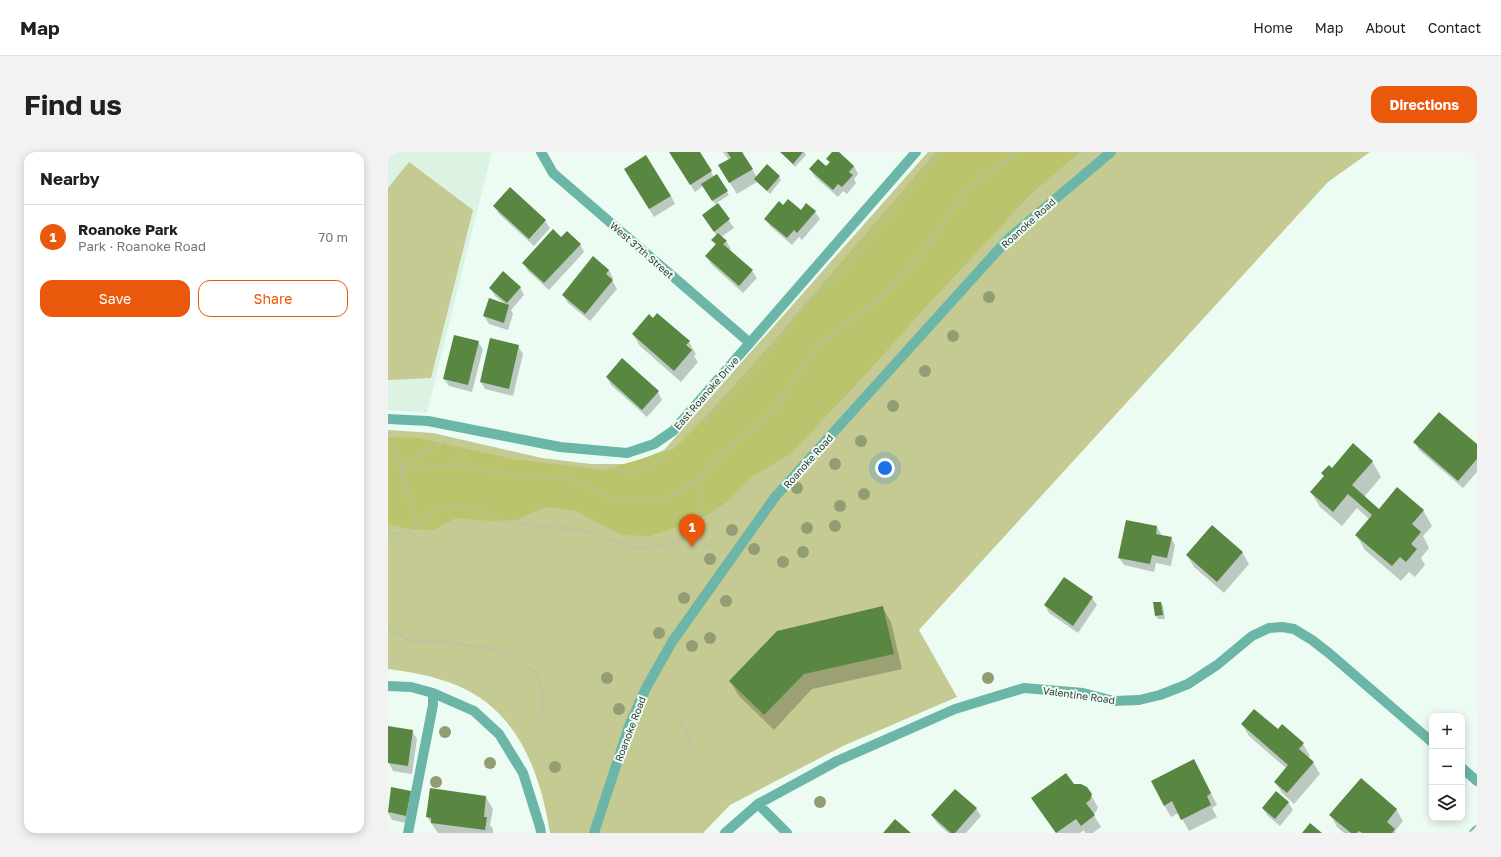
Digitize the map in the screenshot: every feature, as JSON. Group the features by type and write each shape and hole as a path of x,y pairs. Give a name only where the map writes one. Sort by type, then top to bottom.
{"street":[{"name":"West 37th Street","path":"541,152 553,173 750,343"},
{"name":"East Roanoke Drive","path":"388,419 428,421 560,447 627,453 654,444 673,431 916,152"},
{"name":"Roanoke Road","path":"594,833 630,726 646,688 672,642 775,497 1008,239 1111,152"},
{"name":"Valentine Road","path":"726,833 758,804 837,761 955,709 1024,688 1083,693 1114,701 1139,700 1160,695 1188,684 1216,665 1252,636 1269,628 1282,627 1294,629 1312,640 1429,739"},
{"path":"388,686 411,687 433,693 474,711 499,734 523,773 541,833"},
{"path":"408,833 433,706 433,693"},
{"path":"1465,771 1477,781"},
{"path":"758,804 788,833"},
{"path":"1474,833 1477,830"}],"path":[{"path":"700,424 762,362 800,310 850,263 866,239 894,211 938,152"},
{"path":"388,426 417,526"},
{"path":"400,469 416,456 448,441 455,442"},
{"path":"598,466 636,473 661,460 666,454"},
{"path":"700,478 700,541"},
{"path":"388,535 408,533 437,509 446,506 455,506 483,511 504,522 582,530 596,533 639,548 671,544 682,539 700,541 713,547"},
{"path":"388,629 412,641 438,641 494,649 521,662 537,673 543,695 542,718"},
{"path":"677,716 687,731 690,745"}],"shaded area":[{"path":"388,152 492,152 427,413 388,410"}],"green space":[{"path":"928,152 1370,152 1328,182 919,630 957,697 843,746 730,805 703,833 550,833 546,810 532,766 510,727 495,710 477,696 456,685 422,675 388,669 388,430 433,433 542,458 591,464 630,464 664,450"},
{"path":"936,152 1080,152 1030,195 856,385 790,454 752,477 727,502 701,519 650,536 621,535 576,511 545,507 517,520 490,521 456,518 434,530 409,529 388,524 388,437 419,438 512,459 604,470 674,449 712,410 772,343"},
{"path":"409,162 473,210 431,378 388,380 388,188"}],"building":[{"path":"669,152 700,152 712,171 690,185"},
{"path":"727,152 742,152 753,169 729,183 718,165 731,158"},
{"path":"780,152 803,152 793,164"},
{"path":"832,152 839,152 854,166 849,172 853,175 842,187 838,184 833,190 809,169 818,159 826,166 830,162 826,159"},
{"path":"646,155 671,196 649,209 624,169"},
{"path":"767,164 780,176 767,191 754,179"},
{"path":"717,174 728,191 712,201 701,184"},
{"path":"510,187 546,220 529,239 493,206"},
{"path":"788,199 801,210 806,203 816,211 797,233 794,230 787,238 764,219 779,201 783,205"},
{"path":"718,203 730,219 714,232 702,215"},
{"path":"553,229 561,237 567,231 581,244 544,283 522,263"},
{"path":"718,233 727,241 723,244 753,270 739,286 705,256 716,244 711,240"},
{"path":"593,256 609,270 606,274 613,280 585,314 562,295"},
{"path":"503,271 521,287 507,303 489,288"},
{"path":"489,298 509,305 504,323 483,316"},
{"path":"657,313 690,341 686,345 692,350 674,371 632,334 649,314 653,318"},
{"path":"454,335 479,341 468,385 443,379"},
{"path":"490,338 519,345 509,389 480,382"},
{"path":"622,358 659,391 642,410 606,377"},
{"path":"1439,412 1477,444 1477,459 1458,481 1413,442"},
{"path":"1353,443 1373,461 1352,485 1379,509 1397,487 1424,510 1412,524 1421,532 1411,544 1417,549 1406,562 1400,557 1392,566 1355,535 1372,515 1348,494 1333,512 1310,492 1324,476 1321,473 1329,465 1332,468"},
{"path":"1126,520 1157,526 1156,534 1172,537 1167,558 1152,555 1150,564 1118,558"},
{"path":"1212,525 1243,552 1217,582 1186,555"},
{"path":"1064,577 1093,597 1073,626 1044,605"},
{"path":"1153,602 1161,602 1163,615 1155,616"},
{"path":"883,606 894,654 804,674 764,715 729,681 777,631"},
{"path":"1254,709 1278,729 1282,724 1304,743 1299,749 1314,762 1287,793 1274,782 1288,765 1241,724"},
{"path":"388,726 413,730 408,766 388,763"},
{"path":"1194,759 1211,793 1207,796 1211,805 1181,820 1172,801 1164,806 1151,781"},
{"path":"1066,773 1074,784 1081,784 1087,787 1092,794 1090,800 1086,803 1095,815 1081,826 1076,819 1056,833 1031,798"},
{"path":"1361,778 1397,809 1387,822 1395,829 1392,833 1362,833 1359,831 1357,833 1351,833 1329,815"},
{"path":"391,787 411,791 406,816 388,812"},
{"path":"430,788 486,796 484,817 487,817 485,830 431,823 431,818 426,817"},
{"path":"955,789 977,808 955,833 951,833 931,815"},
{"path":"1276,791 1289,802 1275,819 1262,808"},
{"path":"895,819 911,833 883,833"},
{"path":"1310,823 1322,833 1302,833"}],"place":[{"name":"Roanoke Park","path":"692,547"}]}
